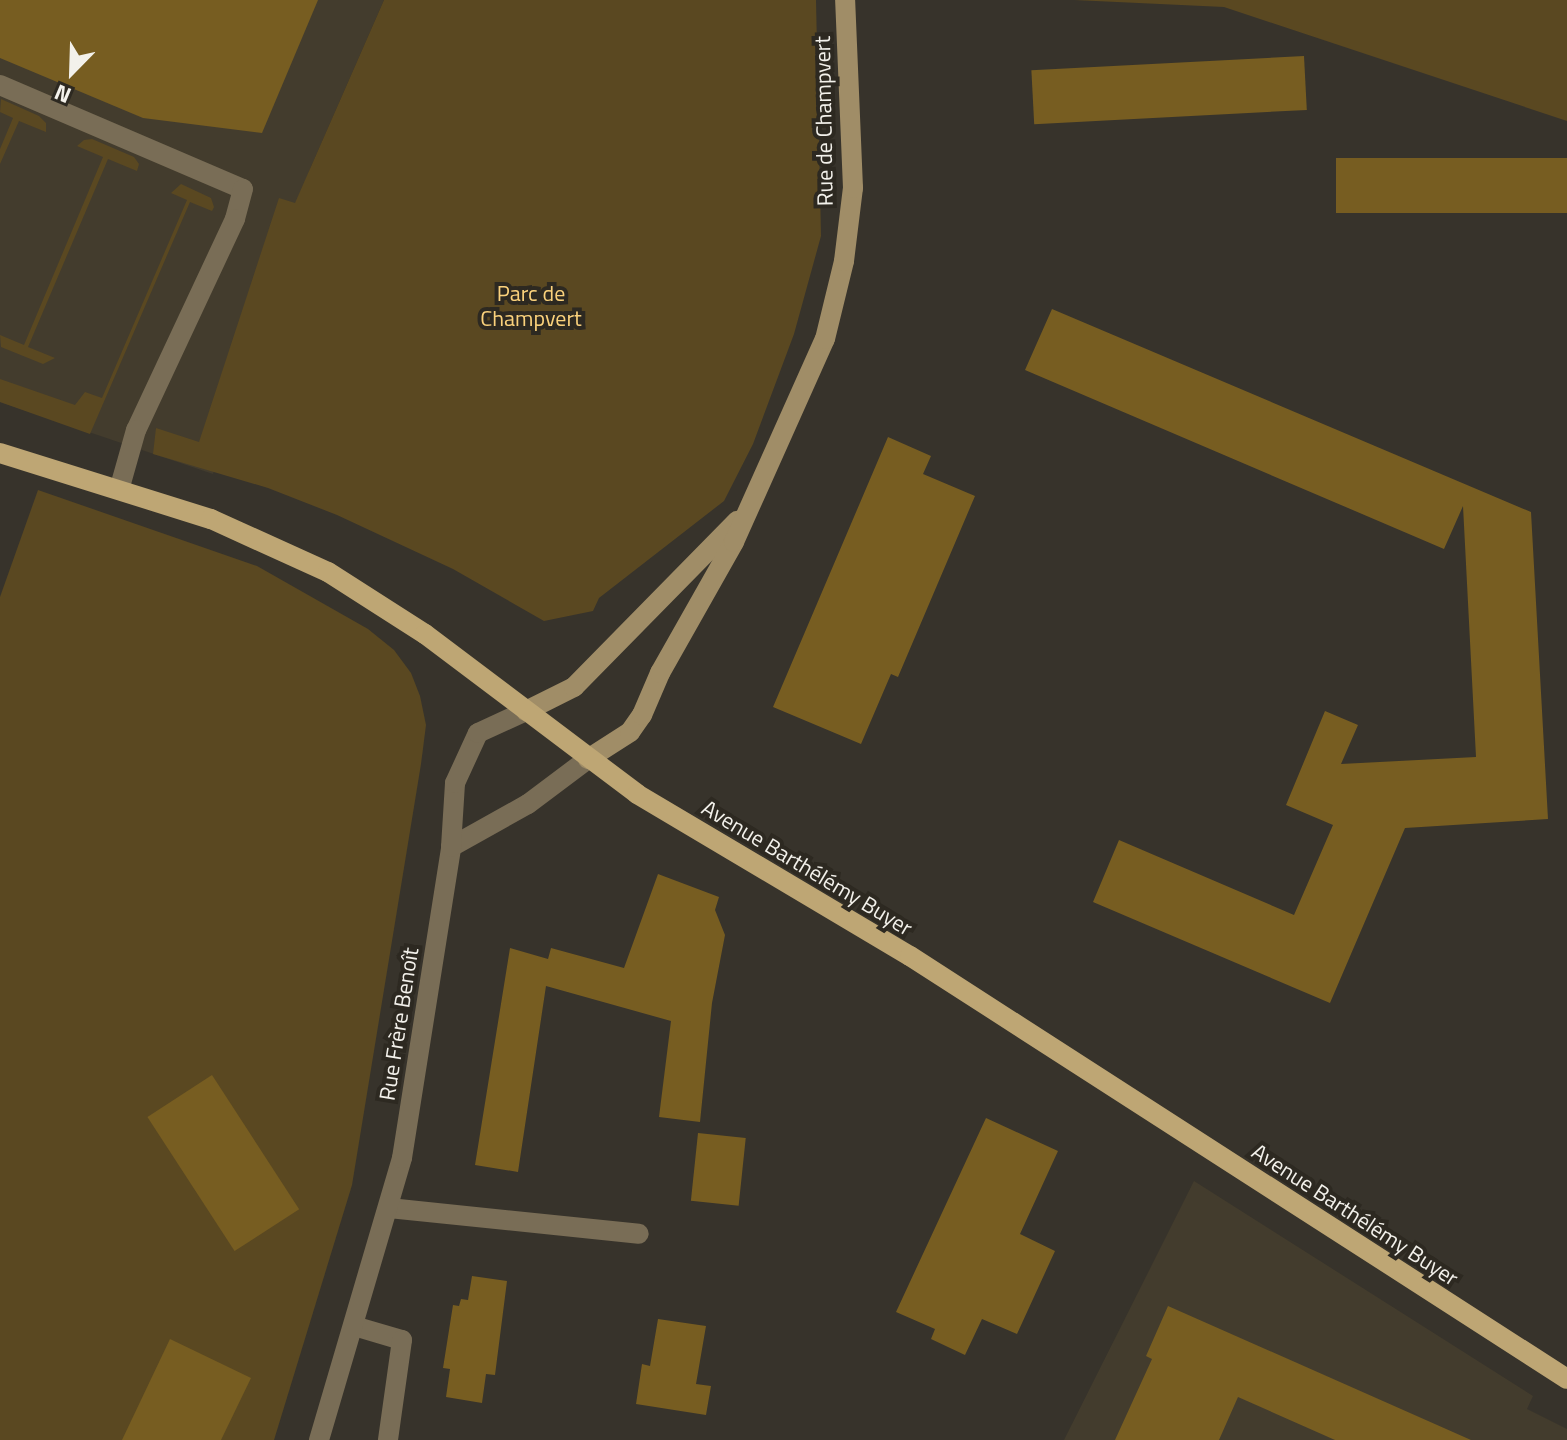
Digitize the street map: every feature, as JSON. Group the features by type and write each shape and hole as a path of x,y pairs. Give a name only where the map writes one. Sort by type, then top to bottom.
{"main road":[{"name":"Avenue Barthélémy Buyer","path":"0,453 211,519 328,572 425,634 637,794 910,956 1567,1379"}],"street":[{"name":"Rue de Champvert","path":"588,759 630,732 642,715 660,673 734,542 825,339 844,261 853,188 845,0"},
{"path":"0,85 243,189 235,219 136,430 119,490"},
{"name":"Rue de Champvert","path":"526,711 574,687 749,510"},
{"name":"Rue Frère Benoît","path":"319,1440 402,1158 451,847 455,783 478,733 526,711"},
{"path":"451,847 528,804 588,759"},
{"path":"389,1208 639,1234"},
{"path":"354,1326 402,1340 388,1440"}],"shaded area":[{"path":"0,0 384,0 310,169 213,474 0,402"},
{"path":"1194,1181 1533,1396 1527,1409 1567,1429 1567,1440 1064,1440"}],"green space":[{"name":"Parc de Champvert","path":"384,0 816,0 821,236 794,334 753,444 724,501 599,598 593,611 544,621 453,569 337,515 268,488 153,454 156,428 199,442 279,198 295,203"},
{"path":"1074,0 1567,0 1567,121 1224,7"},
{"path":"1,99 39,116 46,123 46,132 19,121 0,164 0,149 13,118 0,112"},
{"path":"92,139 134,157 139,164 137,171 108,159 28,347 55,358 43,364 1,347 0,335 24,345 103,157 77,146 84,140"},
{"path":"181,184 211,198 214,207 212,211 190,202 90,434 0,402 0,379 75,405 85,392 102,398 187,200 171,193"},
{"path":"38,490 257,566 368,629 394,650 411,673 420,696 426,725 421,764 352,1185 274,1440 0,1440 0,597"}],"building":[{"path":"0,0 318,0 262,133 143,118 0,58"},
{"path":"1304,56 1307,110 1034,124 1031,70"},
{"path":"1336,158 1567,158 1567,213 1336,213"},
{"path":"1052,309 1531,512 1548,819 1405,828 1330,1003 1093,902 1119,840 1294,915 1333,825 1286,805 1325,711 1358,725 1341,764 1476,757 1463,506 1444,549 1025,370"},
{"path":"888,437 931,456 923,474 975,496 898,677 891,674 861,744 773,707"},
{"path":"658,874 719,897 715,910 725,935 712,1003 700,1122 659,1117 671,1021 546,986 518,1172 475,1165 510,948 548,959 551,948 624,968"},
{"path":"212,1075 299,1209 235,1251 147,1117"},
{"path":"986,1118 1058,1151 1020,1234 1055,1251 1017,1334 982,1319 965,1355 931,1339 935,1329 896,1312"},
{"path":"698,1133 746,1138 739,1206 691,1201"},
{"path":"472,1276 507,1281 495,1375 486,1374 482,1403 446,1397 450,1369 443,1368 453,1305 459,1306 461,1299 468,1300"},
{"path":"1168,1306 1471,1440 1335,1440 1238,1397 1219,1440 1115,1440 1152,1359 1146,1356"},
{"path":"658,1319 706,1326 696,1384 711,1386 706,1415 636,1404 642,1364 650,1366"},
{"path":"170,1339 251,1378 221,1440 122,1440"}]}
